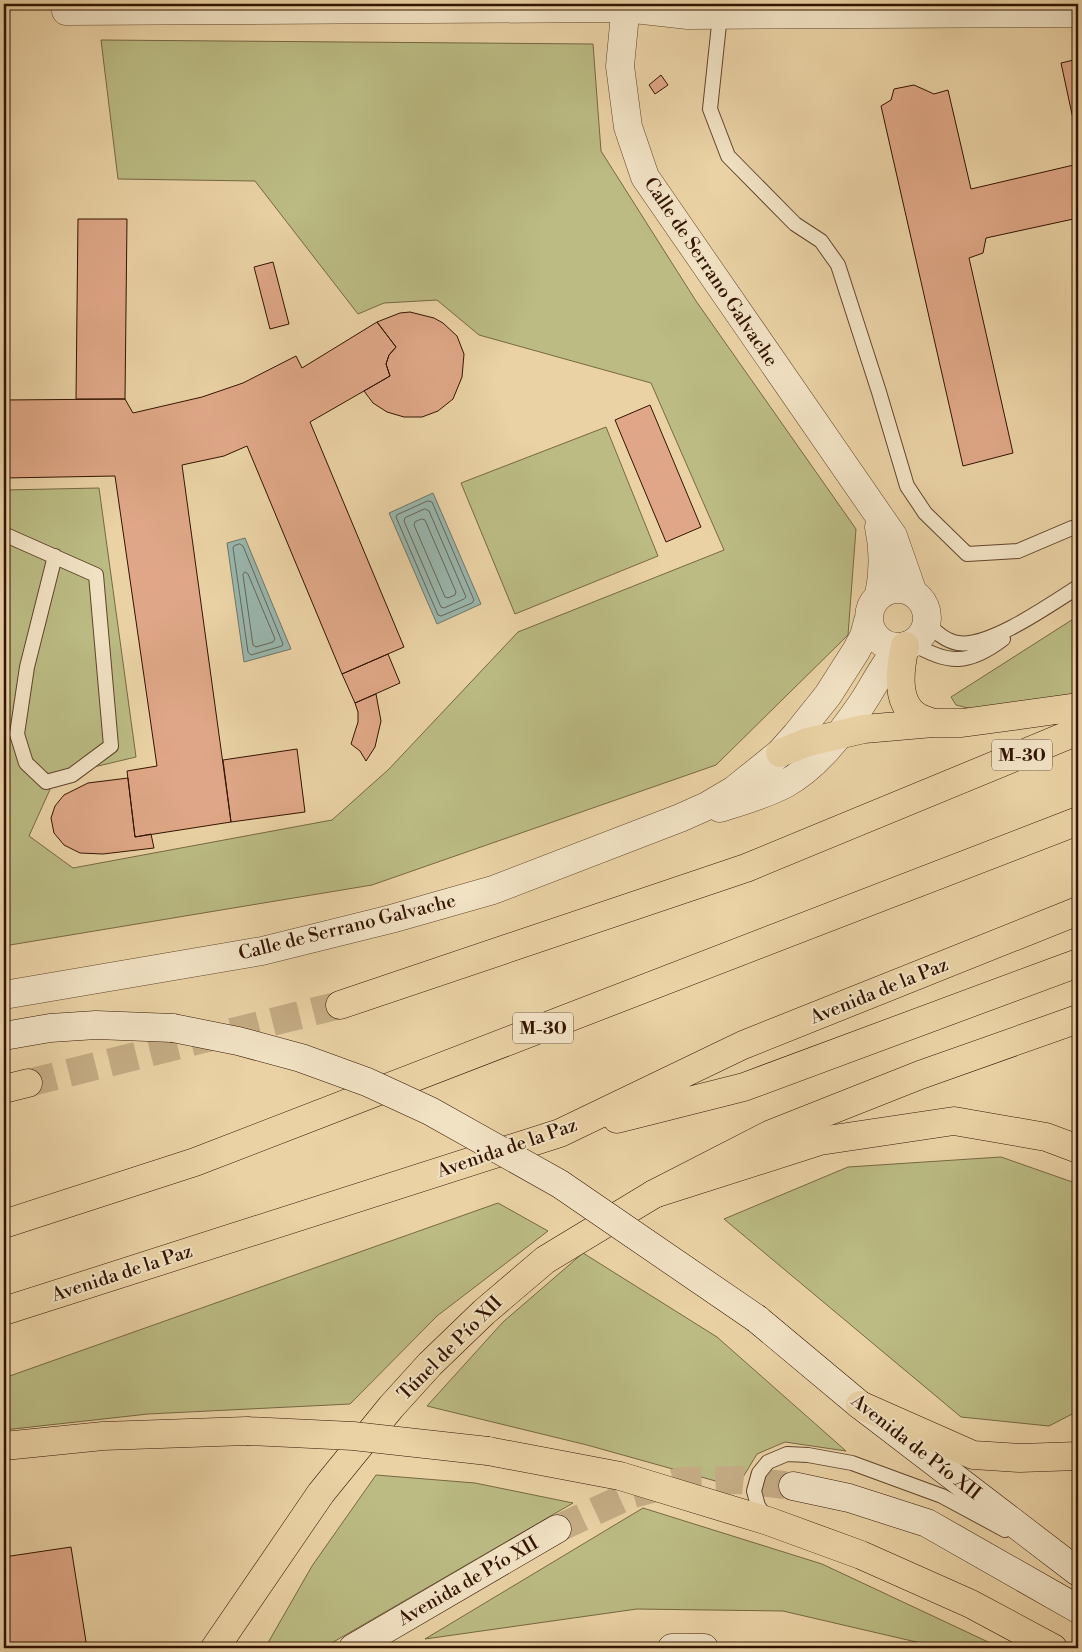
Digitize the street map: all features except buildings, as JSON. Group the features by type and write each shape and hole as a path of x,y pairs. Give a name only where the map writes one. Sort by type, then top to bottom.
{"main road":[{"path":"911,640 900,674 903,691 908,707 917,716 933,723"},
{"path":"780,753 808,742 864,729 933,723 962,723 1078,707"},
{"name":"M-30","path":"340,1005 746,868 1078,731"},
{"name":"M-30","path":"4,1224 195,1162 1078,821"},
{"name":"Avenida de la Paz","path":"4,1312 560,1133 744,1045 1078,911"},
{"path":"560,1133 744,1087 1078,963"},
{"path":"654,1194 771,1134 920,1075 1078,1019"},
{"path":"654,1194 820,1141 954,1121 1046,1137 1078,1149"},
{"name":"Túnel de Pío XII","path":"286,1544 321,1493 390,1407 430,1364 484,1312 545,1260 654,1194"},
{"path":"860,1405 972,1454 1020,1458 1078,1456"},
{"path":"4,1446 103,1436 247,1431 353,1436 488,1451 620,1476 768,1521 870,1558 971,1604 1053,1648"},
{"path":"215,1648 286,1544"},
{"path":"233,1648 260,1600 286,1544"}],"street":[{"path":"66,12 626,6 688,15 1078,13"},
{"name":"Calle de Serrano Galvache","path":"626,6 620,66 628,127 645,177 893,536 913,593"},
{"name":"Calle de Serrano Galvache","path":"876,513 883,552 883,575 879,595"},
{"path":"905,589 913,593 920,598 927,614 911,640 890,646 882,642 870,630 868,621 869,611 873,602 887,590 905,589"},
{"name":"Calle de Serrano Galvache","path":"4,995 262,951 391,919 493,890 680,818 707,806 734,790 780,753 828,695 856,651 864,636 868,621"},
{"name":"Calle de Serrano Galvache","path":"680,818 711,811 758,796 785,784 804,771 840,734 861,705 890,656 911,640"},
{"name":"Avenida de Pío XII","path":"4,1036 50,1028 96,1024 174,1028 238,1041 301,1058 367,1082 430,1111 560,1184 757,1319 860,1405 1070,1566"},
{"path":"793,1486 848,1498 927,1523 1078,1609"},
{"name":"Avenida de Pío XII","path":"353,1648 557,1529"},
{"path":"672,1648 704,1648"}],"lane":[{"path":"720,15 710,109 728,156 796,224 821,241 838,265 907,486 925,513 967,554 1018,551 1072,528"},
{"path":"4,535 55,556 96,575 111,746 72,776 46,782 26,764 17,734 27,667 55,556"},
{"path":"911,640 940,636 958,643 979,642 991,638 1078,588"},
{"path":"911,640 935,655 954,660 974,657 994,646 1038,612"},
{"path":"768,1521 758,1506 754,1491 759,1473 768,1462 787,1454 808,1455 852,1463 942,1496 1070,1566"}],"green space":[{"path":"101,40 593,44 601,151 696,301 856,529 848,635 716,765 372,885 4,946 4,490 99,488 136,757 56,776 29,836 73,868 332,820 389,769 518,632 724,550 651,383 479,335 437,300 384,303 358,314 255,181 118,179"},
{"path":"606,427 658,556 515,614 461,483"},
{"path":"1078,616 1078,693 1009,709 976,710 956,705 951,697"},
{"path":"1001,1157 1078,1184 1078,1411 1049,1426 961,1417 724,1219 848,1167"},
{"path":"498,1203 548,1231 437,1316 350,1404 148,1414 4,1430 4,1378"},
{"path":"583,1253 717,1337 846,1451 785,1442 757,1454 737,1487 587,1445 427,1406 503,1322"},
{"path":"376,1475 475,1483 573,1503 323,1648 265,1648 312,1566"},
{"path":"643,1508 822,1564 1001,1648 942,1648 783,1611 637,1609 425,1639"}],"water":[{"path":"433,493 481,604 437,624 389,513"},
{"path":"245,538 291,649 244,662 227,543"}],"tunnel":[{"path":"28,1083 340,1005"},
{"path":"557,1529 630,1495 681,1481 741,1480 793,1486"}]}
